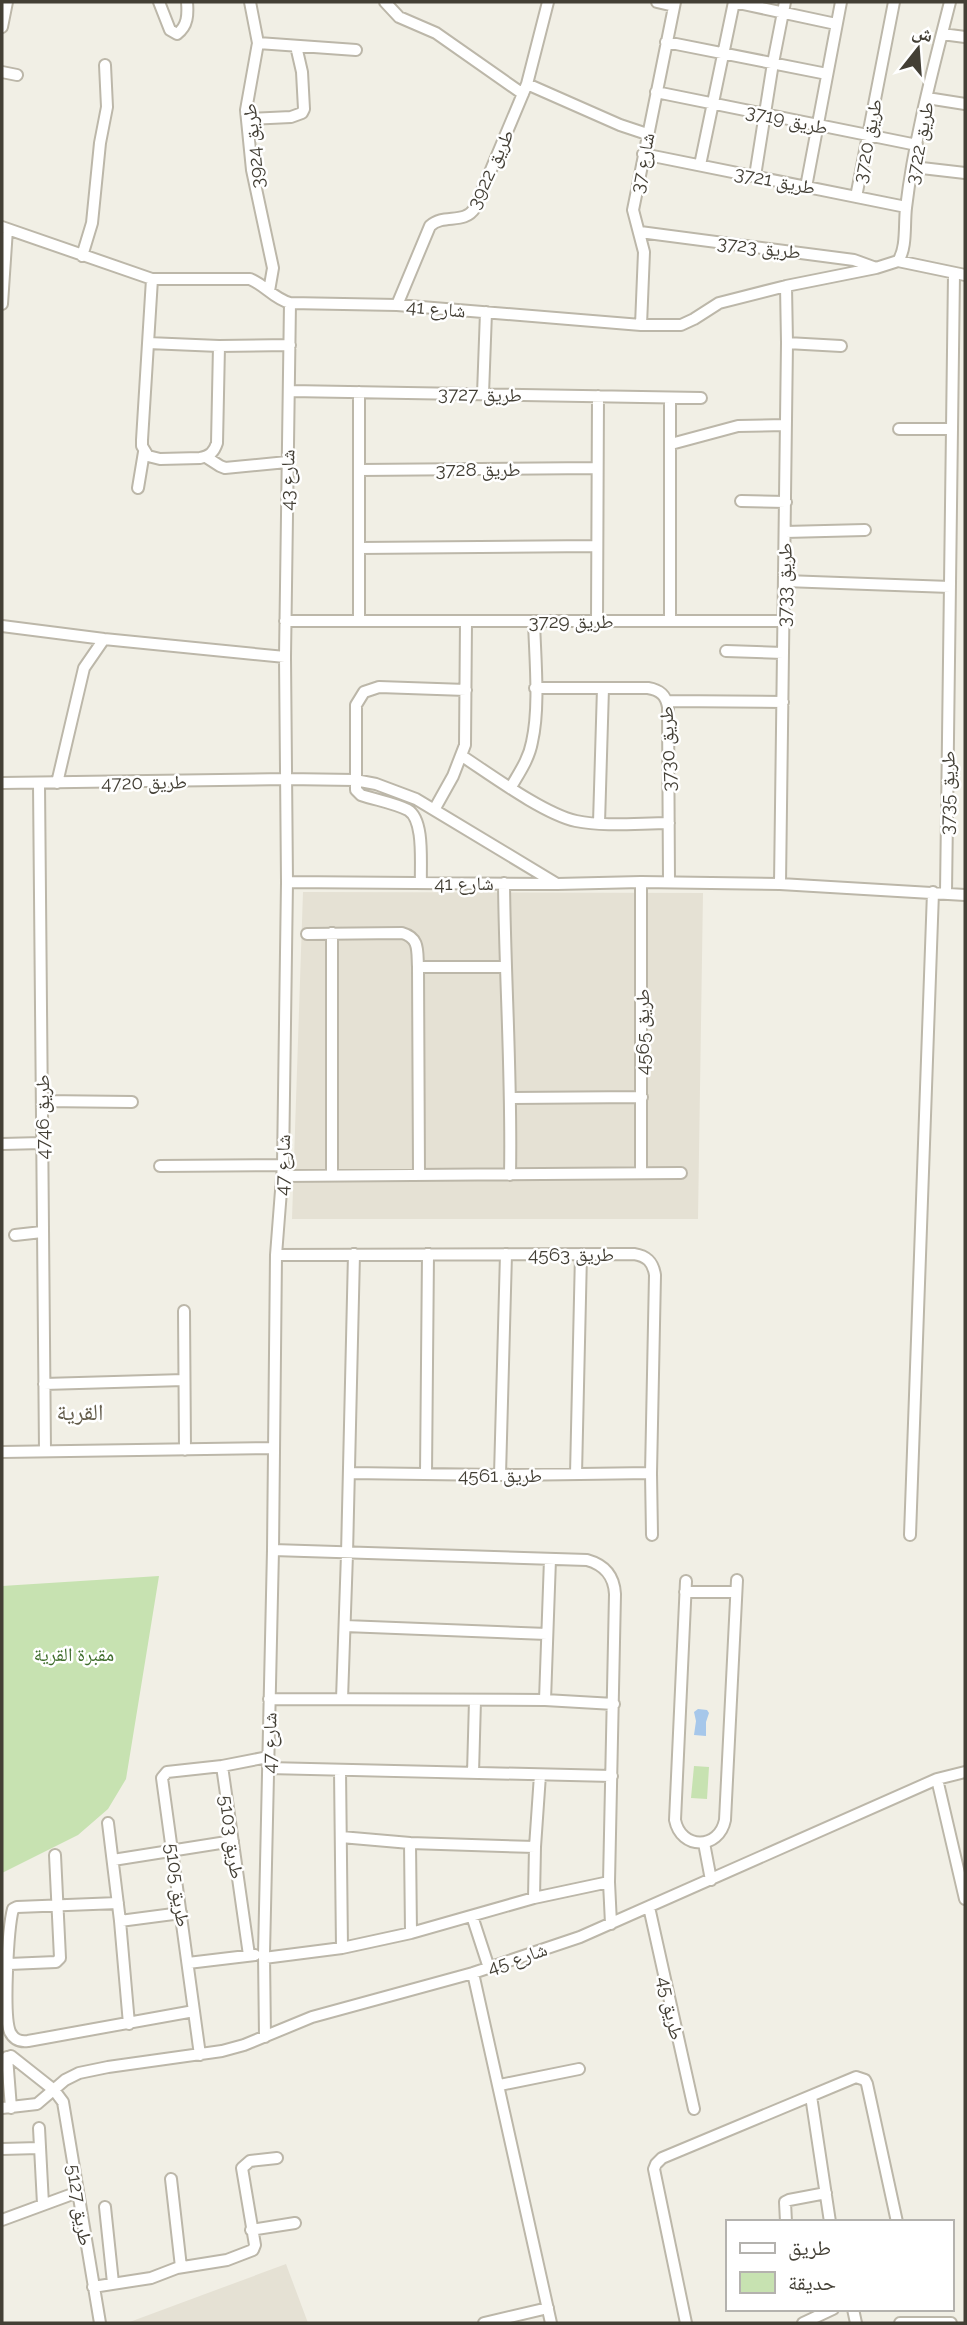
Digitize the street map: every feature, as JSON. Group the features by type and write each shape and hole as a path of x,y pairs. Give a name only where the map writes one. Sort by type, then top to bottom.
{"street":[{"path":"2,27 7,2"},
{"path":"159,2 170,30 177,34 187,20 187,2"},
{"name":"طريق 3924","path":"250,2 258,43 247,101 247,119 252,170 273,268 269,291"},
{"path":"385,2 399,17 436,33 525,89 647,134"},
{"name":"طريق 3922","path":"397,305 430,226 440,219 465,218 472,212 525,89 548,2"},
{"path":"657,2 675,4"},
{"path":"700,165 734,2 784,7 836,24"},
{"path":"806,187 841,2"},
{"name":"طريق 3720","path":"856,197 894,2"},
{"name":"طريق 3722","path":"898,261 902,251 913,167 950,2"},
{"name":"شارع 37","path":"641,325 644,252 633,210 675,4"},
{"path":"755,176 772,63 784,7"},
{"path":"942,34 965,37"},
{"path":"666,42 827,74"},
{"path":"258,43 356,50"},
{"path":"247,119 291,117 302,113 302,72 296,46"},
{"path":"82,256 92,223 98,154 107,107 105,65"},
{"path":"2,72 17,75"},
{"name":"طريق 3719","path":"656,92 918,145"},
{"path":"927,98 965,104"},
{"name":"طريق 3721","path":"643,154 906,207"},
{"path":"913,167 965,173"},
{"path":"2,304 4,228"},
{"name":"شارع 41","path":"4,228 152,279 243,278 257,282 277,298 290,303 397,305 641,325 681,325 719,303 876,268"},
{"name":"طريق 3723","path":"639,232 854,260 876,268"},
{"path":"876,268 898,261 960,274"},
{"name":"طريق 3735","path":"946,894 952,405 960,274"},
{"path":"138,488 144,452 142,440 152,279"},
{"name":"طريق 3733","path":"780,884 786,502 786,286"},
{"name":"شارع 43","path":"287,882 285,621 290,303"},
{"path":"483,394 486,312"},
{"path":"148,343 290,345"},
{"path":"787,343 841,346"},
{"path":"206,457 215,449 217,443 219,346"},
{"name":"طريق 3727","path":"290,391 701,398"},
{"path":"359,392 359,621"},
{"path":"597,621 598,396"},
{"path":"670,398 670,621"},
{"path":"952,405 965,405"},
{"path":"671,444 738,426 786,425"},
{"path":"899,429 952,433 965,438"},
{"path":"144,452 154,459 206,457 225,468 287,462"},
{"name":"طريق 3728","path":"359,470 597,468"},
{"path":"741,501 786,502"},
{"path":"785,532 865,530"},
{"path":"359,548 596,546"},
{"path":"785,581 950,587"},
{"name":"طريق 3729","path":"285,621 784,621"},
{"path":"434,810 462,756 466,734 466,621"},
{"path":"511,787 533,742 534,621"},
{"path":"2,626 285,657"},
{"path":"57,783 84,668 104,639"},
{"path":"726,651 783,653"},
{"path":"421,883 417,819 403,808 361,795 356,790 356,705 364,692 379,687 466,690"},
{"name":"طريق 3730","path":"535,688 654,689 664,696 667,701 669,881"},
{"path":"599,823 603,688"},
{"path":"667,701 783,702"},
{"path":"462,756 560,816 599,823 669,824"},
{"name":"طريق 4720","path":"2,783 355,780 397,790 557,884"},
{"name":"طريق 4746","path":"39,783 45,1451"},
{"name":"شارع 41","path":"287,882 641,886 669,881 780,884 965,895"},
{"name":"شارع 47","path":"265,2037 264,1956 275,1448 276,1255 283,1170 287,882"},
{"path":"504,883 511,1098 510,1175"},
{"name":"طريق 4565","path":"641,886 641,1173"},
{"path":"910,1535 933,892"},
{"path":"332,933 332,1175"},
{"path":"307,934 402,933 411,935 417,945 419,1175"},
{"path":"418,967 505,967"},
{"path":"511,1098 642,1097"},
{"path":"42,1101 132,1102"},
{"path":"2,1144 42,1143"},
{"path":"160,1166 283,1170 332,1175 681,1173"},
{"path":"15,1235 42,1231"},
{"path":"342,1699 354,1254"},
{"path":"426,1474 428,1254"},
{"path":"500,1475 506,1254"},
{"path":"576,1474 581,1254"},
{"name":"طريق 4563","path":"276,1255 634,1254 649,1260 654,1267 652,1535"},
{"path":"184,1311 185,1450"},
{"path":"44,1384 184,1380"},
{"path":"2,1452 275,1448"},
{"name":"طريق 4561","path":"349,1474 651,1473"},
{"path":"273,1550 550,1559 594,1562 602,1566 612,1578 615,1594 609,1882 611,1924"},
{"path":"545,1700 550,1559"},
{"path":"736,1586 725,1820 721,1833 704,1843 684,1838 675,1820 685,1587 736,1586"},
{"path":"345,1626 547,1634"},
{"path":"270,1699 545,1700 614,1704"},
{"path":"472,1773 475,1700"},
{"path":"222,1766 268,1763 340,1770 612,1776"},
{"name":"طريق 5103","path":"222,1766 249,1955"},
{"name":"طريق 5105","path":"200,2056 162,1778 167,1772 222,1766"},
{"path":"340,1770 342,1948"},
{"name":"شارع 45","path":"6,2108 37,2104 65,2080 79,2073 200,2056 244,2045 312,2017 473,1973 580,1937 937,1779 965,1772"},
{"path":"534,1898 540,1775"},
{"path":"937,1779 961,1860 965,1899"},
{"path":"107,1823 120,1921 129,2024"},
{"path":"341,1837 410,1843 535,1847"},
{"path":"113,1860 233,1841"},
{"path":"410,1843 411,1933"},
{"path":"704,1843 711,1880"},
{"path":"9,1964 59,1961 61,1954 55,1855"},
{"path":"188,1963 342,1948 411,1933 534,1898 609,1882"},
{"path":"118,1903 13,1909 5,2015 12,2035 22,2042 194,2011"},
{"name":"طريق 45","path":"649,1908 694,2109"},
{"path":"120,1921 181,1913"},
{"path":"472,1916 489,1968"},
{"path":"473,1973 551,2323"},
{"path":"6,2056 17,2051 22,2042"},
{"path":"6,2056 54,2090"},
{"path":"6,2056 6,2108"},
{"path":"500,2085 579,2069"},
{"path":"686,2323 655,2176 656,2164 662,2158 856,2077 864,2080 897,2220"},
{"name":"طريق 5127","path":"54,2090 63,2102 100,2323"},
{"path":"811,2096 831,2220"},
{"path":"39,2128 43,2204"},
{"path":"2,2149 39,2148"},
{"path":"93,2287 151,2278 181,2267 227,2260 253,2250 255,2245 242,2168 250,2161 277,2158"},
{"path":"171,2179 181,2267"},
{"path":"2,2220 78,2192"},
{"path":"786,2220 783,2206 785,2202 826,2193"},
{"path":"105,2207 113,2283"},
{"path":"251,2230 295,2223"},
{"path":"484,2323 548,2308"},
{"path":"810,2317 827,2311"},
{"path":"900,2323 951,2323"}],"shaded area":[{"path":"303,892 703,893 698,1219 292,1219"},
{"path":"286,2264 308,2323 127,2323"}],"green space":[{"name":"مقبرة القرية","path":"159,1576 126,1779 108,1809 78,1835 2,1873 2,1586"},
{"path":"694,1766 709,1767 707,1799 691,1798"}],"water":[{"path":"698,1709 707,1710 709,1713 706,1736 694,1735 694,1712"}],"district":[{"name":"القرية","path":"80,1412"}]}
